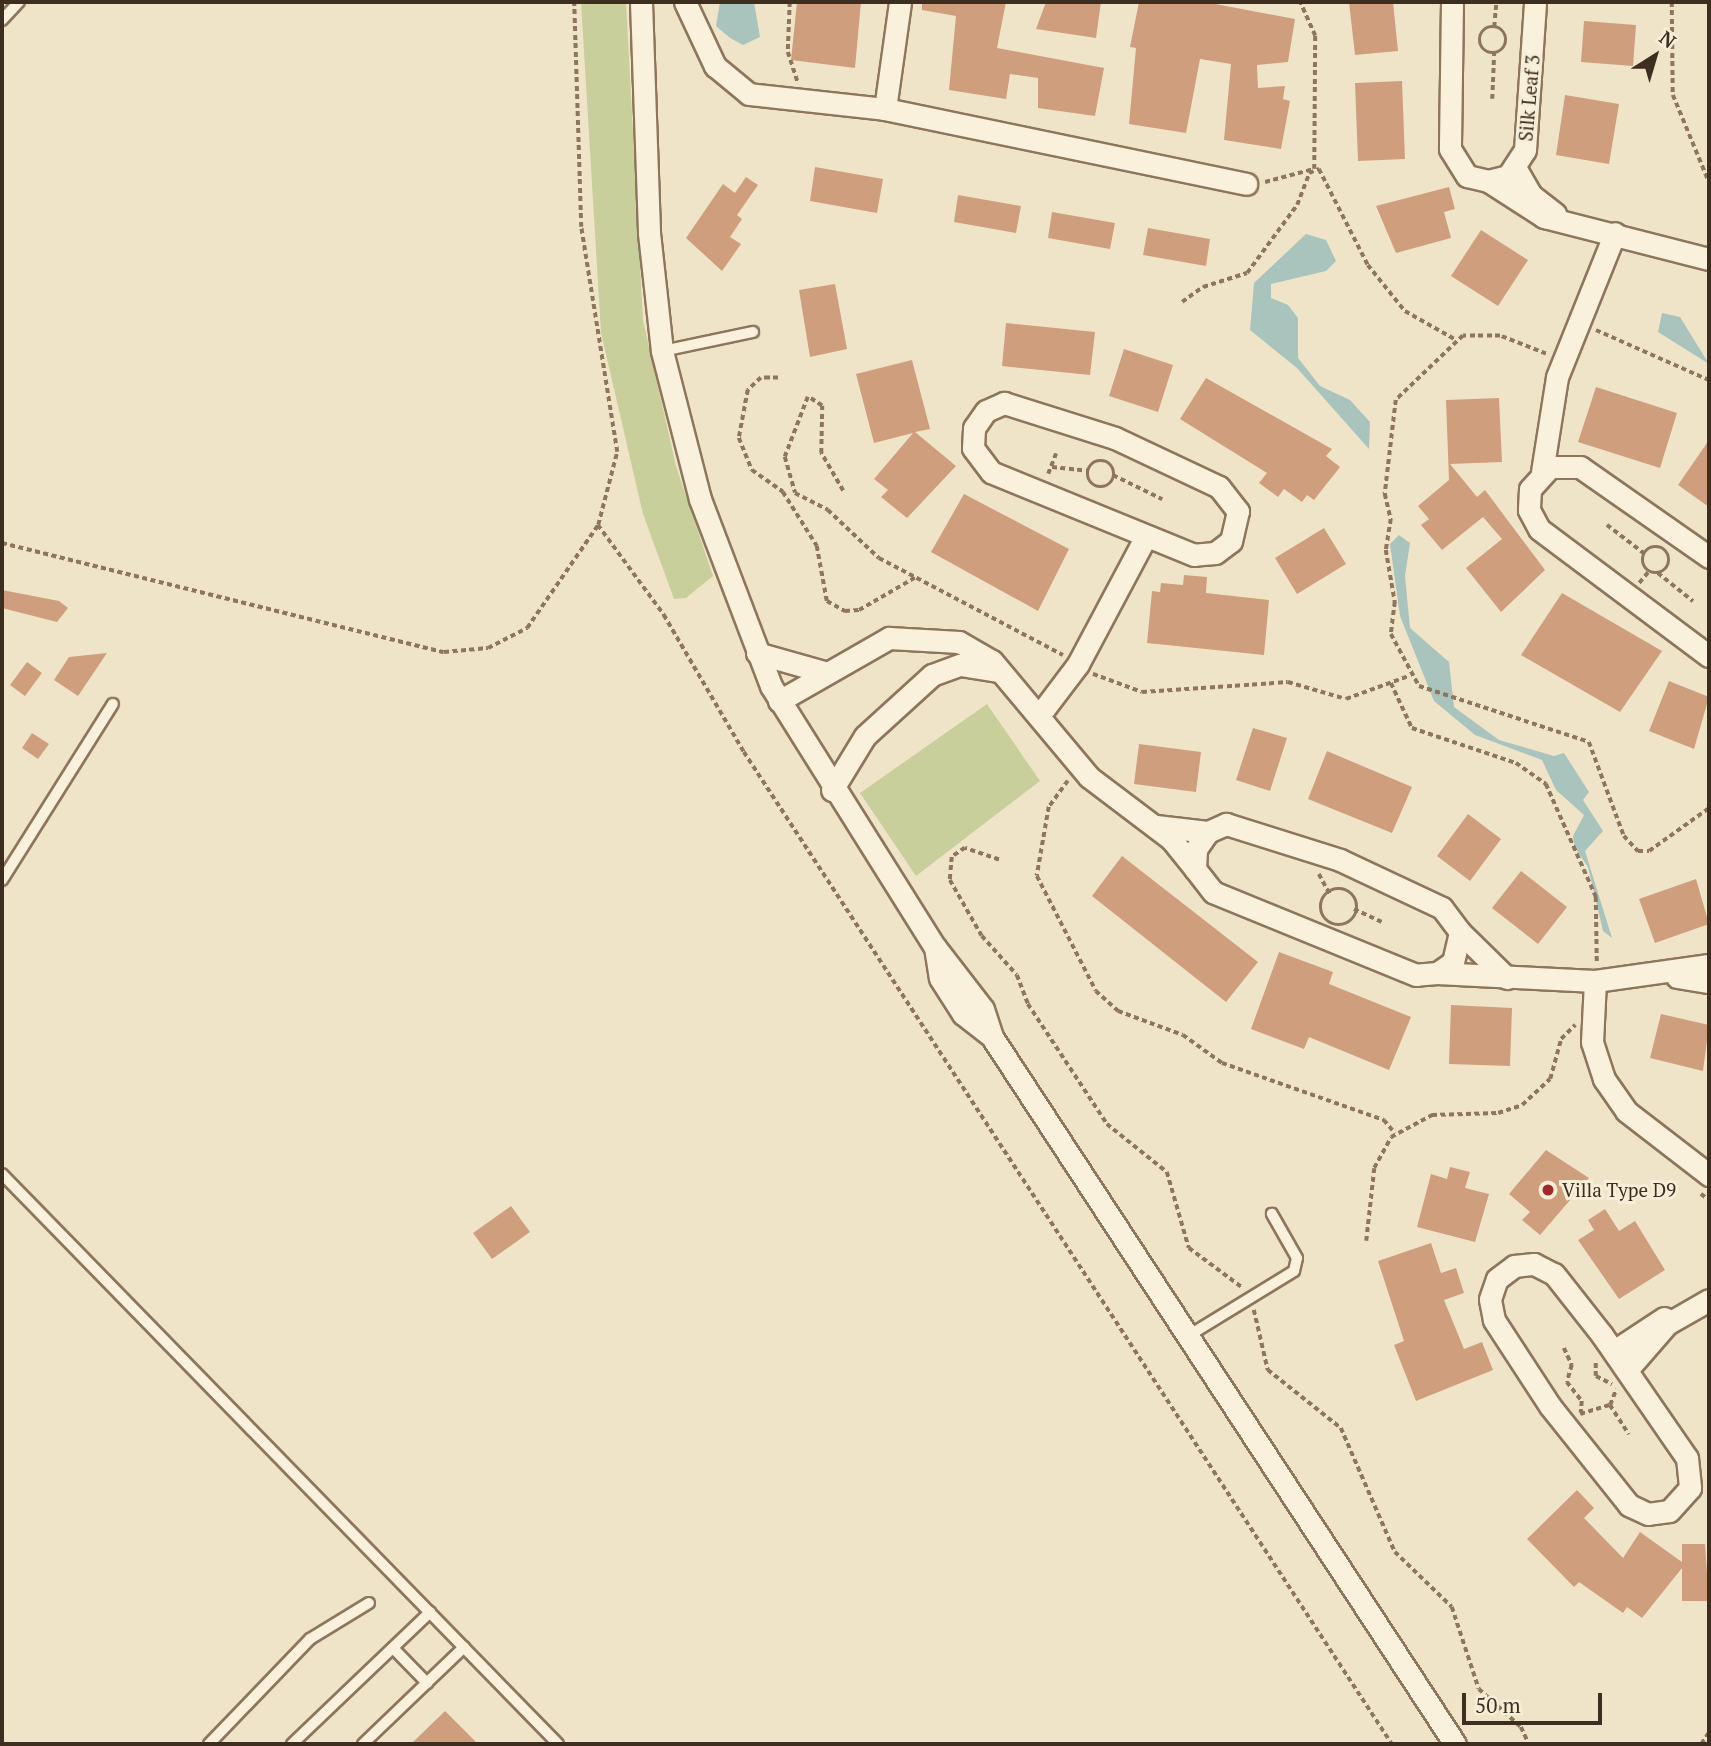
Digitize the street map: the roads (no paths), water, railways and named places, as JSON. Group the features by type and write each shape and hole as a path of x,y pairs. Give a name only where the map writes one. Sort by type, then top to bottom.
{"street":[{"path":"641,2 649,233 662,351 700,499 757,653 779,702 832,790 935,947 983,1009 992,1037 1455,1744"},
{"path":"685,2 715,66 730,83 749,94 796,97 885,110 1246,184"},
{"path":"885,110 900,2"},
{"path":"1452,2 1450,149 1466,176 1488,181 1523,209 1709,259"},
{"name":"Silk Leaf 3","path":"1488,181 1516,169 1530,108 1535,2"},
{"path":"1516,169 1541,205 1567,220"},
{"path":"1615,233 1563,360 1546,424 1542,472 1528,500 1539,529 1709,656"},
{"path":"1014,403 1093,430 1219,487 1238,511 1236,532 1215,553 1194,555 1145,538 983,466 973,448 979,419 994,406 1014,403"},
{"path":"1542,472 1560,464 1580,467 1709,557"},
{"path":"1113,526 1117,581"},
{"path":"1041,713 1078,664 1117,581 1145,538"},
{"path":"779,702 824,672 889,638 940,636 976,650 1006,675 1041,713 1089,776 1156,826 1213,892 1297,931 1416,975 1437,973 1595,981 1709,965"},
{"path":"940,636 945,668"},
{"path":"757,653 824,672"},
{"path":"832,790 865,736 945,668 976,664 1006,675"},
{"path":"1156,826 1208,832 1237,824 1340,860 1442,908 1460,932 1507,978"},
{"path":"1195,869 1196,849 1208,832"},
{"path":"1437,973 1458,953 1460,932"},
{"path":"1647,974 1709,982"},
{"path":"1595,981 1592,1041 1609,1087 1626,1111 1709,1175"},
{"path":"1514,1266 1545,1268 1628,1369 1687,1458 1690,1488 1678,1506 1648,1514 1629,1505 1573,1420 1494,1320 1490,1299 1497,1279 1514,1266"},
{"path":"1615,1351 1646,1326 1684,1313 1709,1300"},
{"path":"1628,1369 1684,1313"}],"lane":[{"path":"2,20 19,2"},
{"path":"662,351 753,332"},
{"path":"2,880 113,704"},
{"path":"2,1174 558,1744"},
{"path":"1188,1336 1251,1299 1297,1265 1272,1214"},
{"path":"209,1744 310,1639 369,1603"},
{"path":"292,1744 430,1612"},
{"path":"363,1744 464,1647"},
{"path":"393,1648 427,1683"}],"water":[{"path":"720,2 754,2 760,37 743,45 716,26"},
{"path":"1306,234 1326,240 1336,261 1326,271 1271,284 1271,298 1288,305 1298,318 1298,358 1320,386 1350,400 1370,422 1369,449 1297,368 1250,330 1254,283"},
{"path":"1662,313 1680,317 1709,364 1658,332"},
{"path":"1399,535 1410,543 1405,576 1410,628 1449,662 1454,707 1499,740 1554,756 1564,753 1589,792 1583,800 1603,831 1585,851 1612,938 1603,931 1588,867 1575,848 1573,836 1584,815 1556,790 1542,760 1475,735 1434,701 1400,616 1390,544"}],"place":[{"name":"Villa Type D9","path":"1548,1190"}]}
